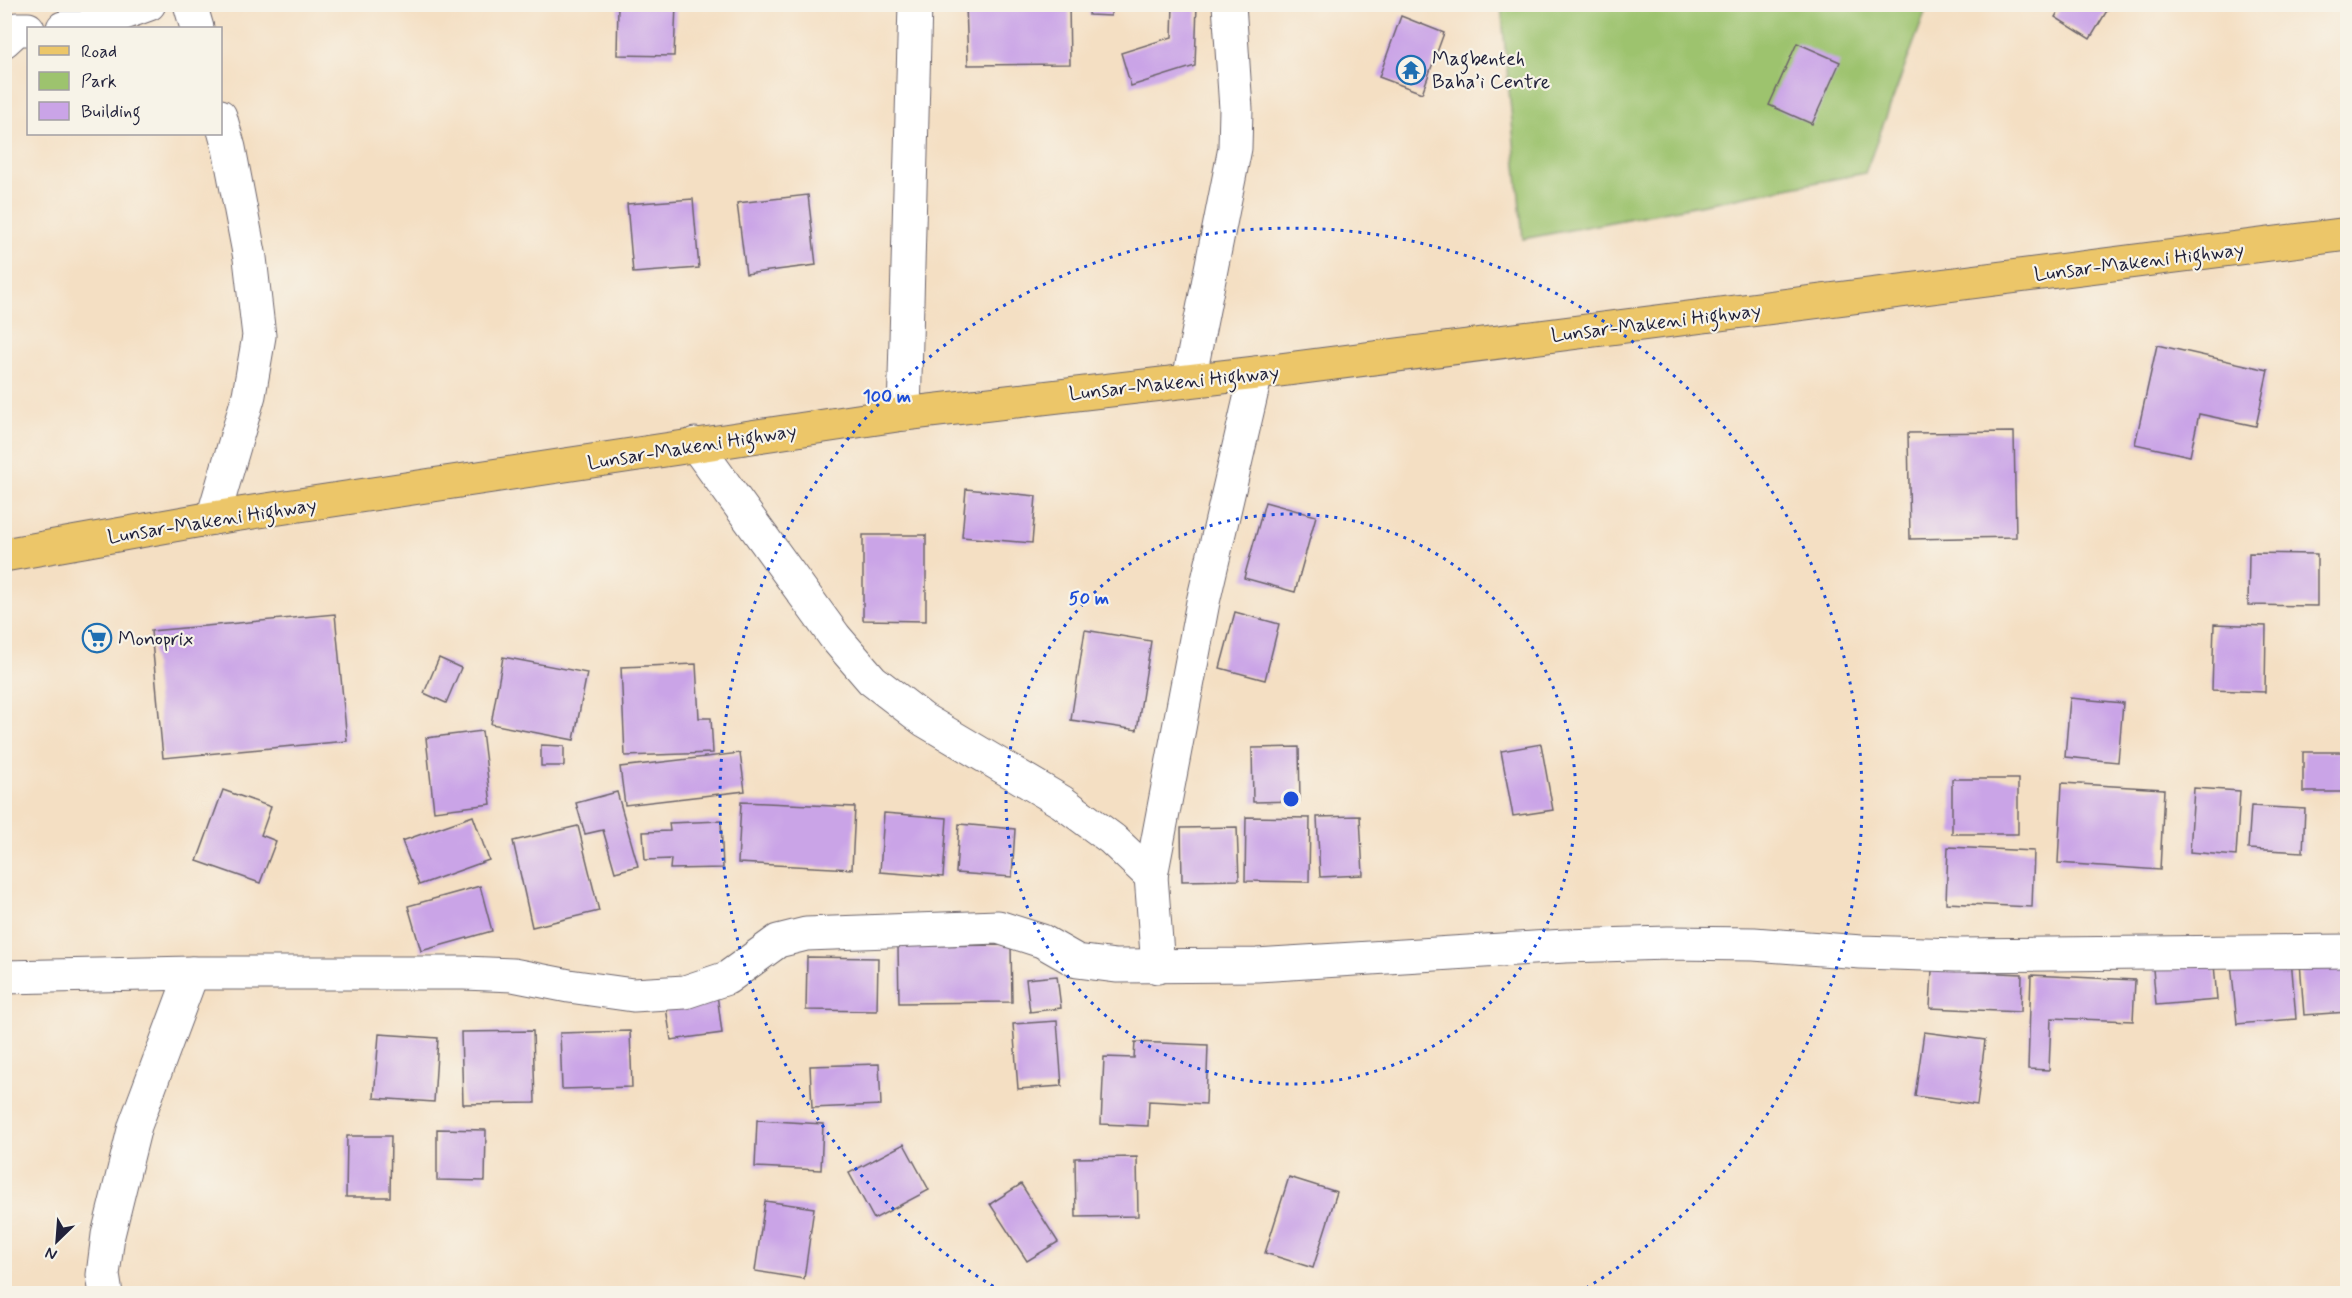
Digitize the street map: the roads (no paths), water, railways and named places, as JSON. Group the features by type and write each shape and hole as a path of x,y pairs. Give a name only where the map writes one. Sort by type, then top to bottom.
{"main road":[{"name":"Lunsar-Makeni Highway","path":"4,555 213,518 904,414 1256,373 2348,234"}],"street":[{"path":"86,27 149,4"},
{"path":"190,4 196,27"},
{"path":"904,414 915,4"},
{"path":"1189,380 1236,148 1236,109 1229,4"},
{"path":"213,518 249,395 259,336 250,258 222,123"},
{"path":"1158,967 1151,876 1203,602 1256,373"},
{"path":"695,444 835,637 873,680 924,720 1062,802 1112,839 1151,876"},
{"path":"4,977 192,973 513,975 633,995 685,992 726,978 778,941 806,934 998,927 1042,941 1077,961 1116,966 1158,967 1257,965 1565,946 1668,943 1754,944 1861,952 1956,955 2348,951"},
{"path":"106,1293 103,1275 108,1235 135,1126 192,973"}],"place":[{"name":"Magbenteh Baha’i Centre","path":"1411,70"},
{"name":"Monoprix","path":"97,638"}]}
